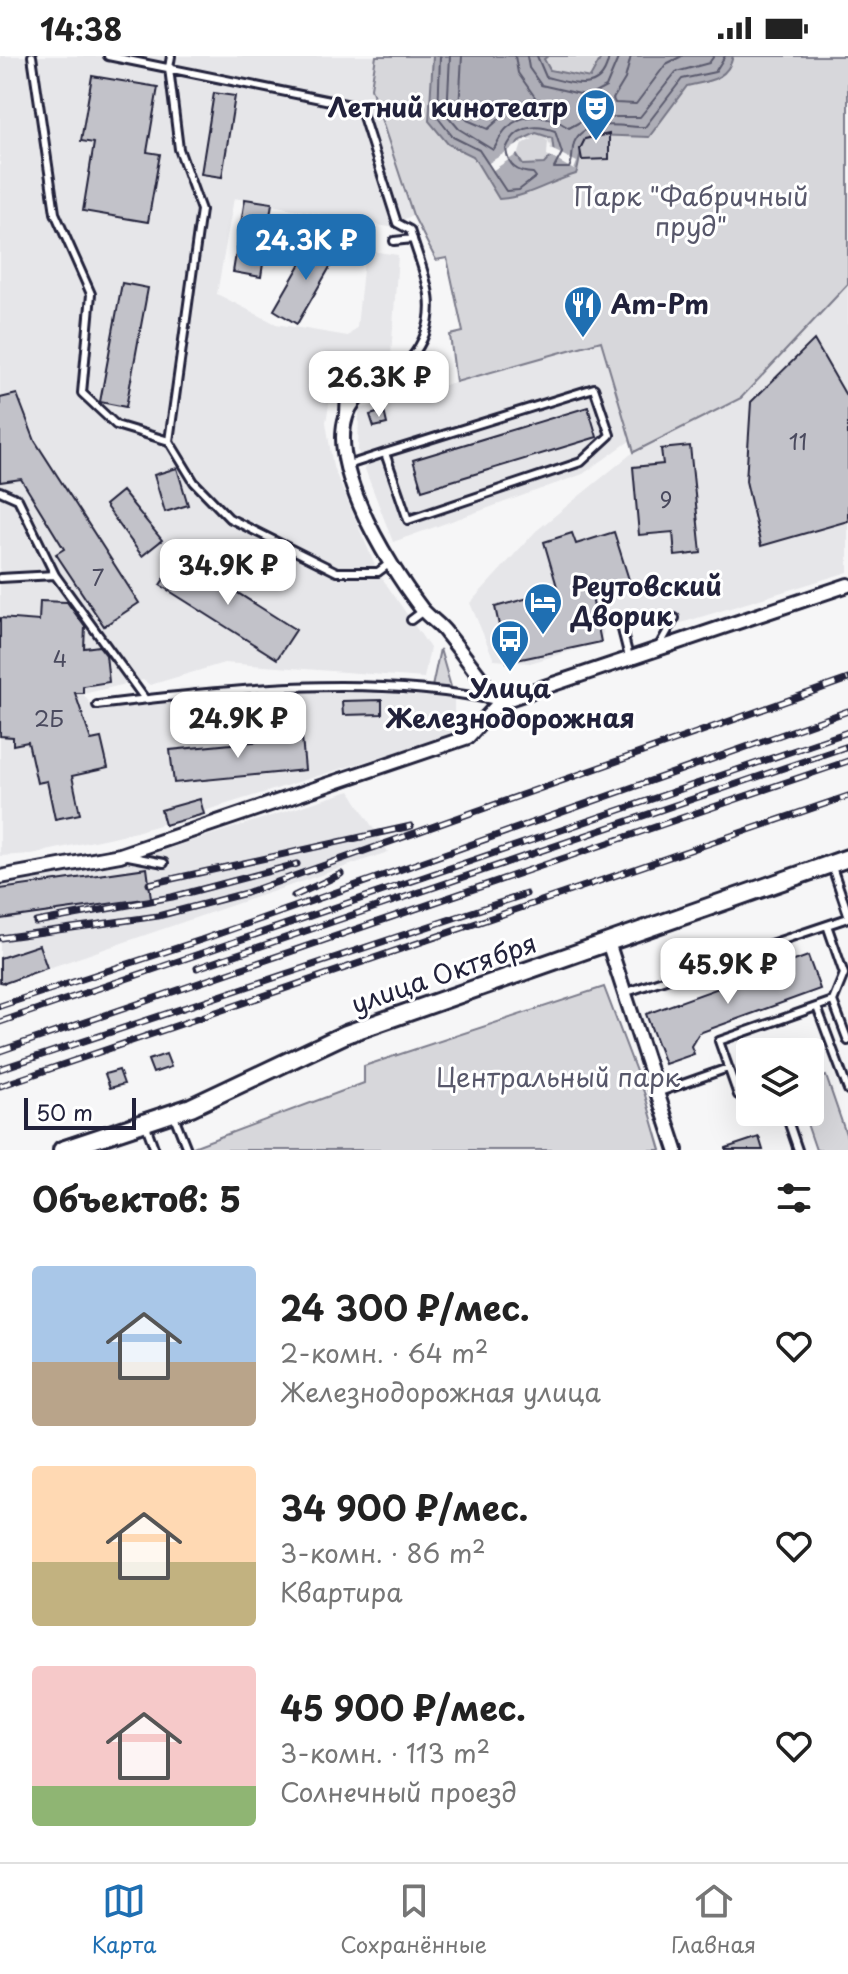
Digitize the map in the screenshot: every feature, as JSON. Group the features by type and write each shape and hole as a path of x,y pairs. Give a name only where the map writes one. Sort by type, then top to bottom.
{"street":[{"path":"356,399 343,422 345,466 390,563 423,611 444,630 500,702"},
{"path":"0,877 120,855 468,737 500,702 848,585"},
{"name":"улица Октября","path":"62,1150 217,1096 311,1048 848,858"},
{"path":"608,942 676,1150"}],"lane":[{"path":"32,56 55,213 91,294 82,393 116,425 169,441"},
{"path":"108,56 360,107 397,223 410,230 429,295 426,330 419,349 402,371 356,399"},
{"path":"171,56 169,68 179,149 201,210 169,441 194,482 229,518 337,572 378,572 390,563"},
{"path":"394,241 413,239"},
{"path":"345,466 385,453 594,388 610,435 581,462 408,520 385,453"},
{"path":"343,422 345,390"},
{"path":"0,491 18,499 55,575 145,699"},
{"path":"0,578 55,575"},
{"path":"411,620 423,611"},
{"path":"619,618 629,657"},
{"path":"658,648 675,618"},
{"path":"97,705 220,690 319,686 456,693 500,702"},
{"path":"120,855 164,863"},
{"path":"624,993 848,916 831,864"},
{"path":"827,925 844,974 833,1001 848,1041"},
{"path":"736,1090 719,1041 833,1001"},
{"path":"817,1007 848,1090"},
{"path":"657,1093 728,1068"},
{"path":"173,1113 187,1149"},
{"path":"145,1123 155,1150"},
{"path":"790,1126 798,1150"}],"shaded area":[{"path":"0,56 377,56 371,88 413,215 389,227 234,198 217,294 276,324 348,336 357,327 365,250 398,255 390,370 353,390 332,387 326,422 333,467 378,572 430,648 424,678 224,663 150,685 143,680 83,694 96,711 223,695 323,690 454,698 454,734 136,832 32,854 0,856"},
{"path":"848,284 848,572 681,623 667,616 652,623 648,610 605,622 601,642 530,663 494,660 470,603 536,531 631,454 741,398"},
{"path":"601,341 631,440 583,474 393,542 358,451 359,409"},
{"path":"350,791 388,852 5,983 0,982 0,884 102,866 157,852"}],"green space":[{"name":"Парк \"Фабричный пруд\"","path":"376,56 848,56 848,284 741,398 634,452 601,341 456,382 450,335 463,332 447,258 436,260 413,215 371,88"},
{"path":"440,649 451,687 432,687"},
{"name":"Центральный парк","path":"604,987 645,1095 661,1150 185,1150 364,1083 364,1066"},
{"path":"824,1077 848,1140 848,1150 816,1150 808,1126 824,1126"}],"water":[{"path":"433,56 548,56 544,59 550,70 590,78 602,56 733,56 722,75 687,86 649,137 593,135 584,142 576,174 509,198 499,199 473,156 448,144 429,121","holes":["536,133 552,138 554,153 544,164 523,165 514,151 519,141"]}],"pier":[{"path":"527,139 533,139 522,144 519,153 492,171 487,164"},
{"path":"544,139 548,140 551,149 577,162 574,170 547,155 548,141"}],"building":[{"path":"92,76 158,87 147,152 160,154 148,222 83,211 94,143 81,141"},
{"path":"214,93 235,96 222,177 201,174"},
{"path":"609,134 609,159 582,160 580,149 585,139"},
{"path":"245,199 272,203 261,277 233,272"},
{"path":"315,239 338,253 297,324 274,310"},
{"path":"122,283 148,288 126,407 100,402"},
{"path":"814,340 848,399 848,521 761,546 746,481 751,402"},
{"path":"17,394 35,441 139,603 104,626 56,554 64,549 21,479 0,482 0,398"},
{"path":"588,407 597,437 422,490 413,460"},
{"path":"384,411 387,424 374,427 370,415"},
{"path":"690,446 701,553 675,556 673,532 639,535 633,467 663,464 661,449"},
{"path":"177,468 188,505 165,512 154,475"},
{"path":"122,491 162,540 142,556 105,505"},
{"path":"614,532 631,586 592,597 601,642 507,662 495,607 558,590 544,542 572,533 576,544"},
{"path":"178,555 296,630 277,659 160,585 177,559 181,564"},
{"path":"40,601 67,602 85,627 84,648 99,646 106,655 109,682 83,686 83,693 75,693 91,740 101,738 108,768 72,776 80,814 55,819 47,781 37,783 28,742 13,745 13,737 0,736 0,618 39,621"},
{"path":"382,700 382,714 343,715 342,701"},
{"path":"302,737 305,770 174,783 170,750"},
{"path":"200,799 204,814 165,825 161,810"},
{"path":"147,868 151,898 0,919 0,889"},
{"path":"39,945 47,968 0,982 0,958"},
{"path":"808,956 820,989 699,1033 691,1046 694,1054 665,1064 646,1014"},
{"path":"166,1054 171,1067 153,1073 148,1060"},
{"path":"119,1070 124,1084 110,1088 105,1074"},
{"path":"759,1137 763,1150 726,1150 726,1148"}],"railway":[{"path":"0,938 158,916 246,893 848,679"},
{"path":"0,1006 201,940 848,711"},
{"path":"0,1022 848,732"},
{"path":"197,968 848,746"},
{"path":"0,1051 848,761"},
{"path":"0,1086 848,796"},
{"path":"149,884 411,826"},
{"path":"36,922 172,897 297,864"},
{"path":"294,896 341,874"},
{"path":"0,1069 526,894"}],"place":[{"name":"Летний кинотеатр","path":"596,142"},
{"name":"Am-Pm","path":"583,339"},
{"name":"Реутовский Дворик","path":"543,636"},
{"name":"Улица Железнодорожная","path":"510,673"}]}
